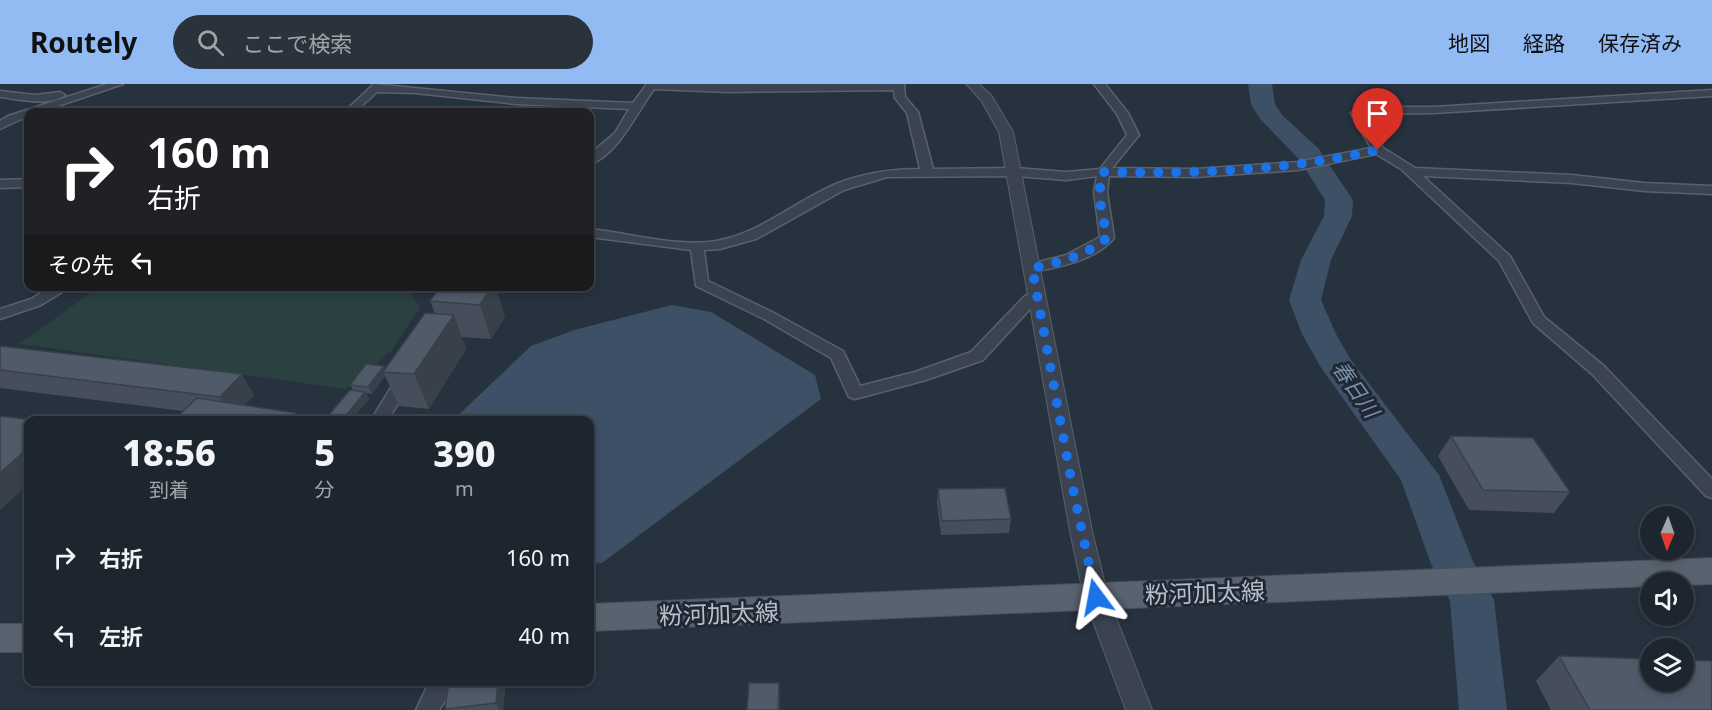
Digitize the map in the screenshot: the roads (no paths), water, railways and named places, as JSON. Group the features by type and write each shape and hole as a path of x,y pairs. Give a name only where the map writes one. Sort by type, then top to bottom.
{"main road":[{"name":"粉河加太線","path":"594,618 1712,571"},
{"path":"0,638 24,638"}],"street":[{"path":"972,84 986,98 1006,132 1032,268 1035,296 1096,597 1139,710"},
{"path":"1032,268 1054,264 1095,249 1107,238 1099,196 1102,172 1108,161 1133,135 1122,113 1099,84"},
{"path":"1640,84 1659,95"},
{"path":"0,94 35,98 115,85"},
{"path":"43,108 115,85"},
{"path":"594,157 620,135 636,106 652,85 728,89 899,86 900,98 912,112 927,171"},
{"path":"353,108 378,86 516,101 636,106"},
{"path":"1712,93 1434,110 1362,110 1357,113 1378,150 1412,172 1505,259 1538,320 1598,370 1712,491"},
{"path":"0,126 12,118 24,114"},
{"path":"594,233 697,246 720,245 751,236 840,187 886,173 1015,172 1065,176 1102,172 1196,173 1298,166 1378,150"},
{"path":"1412,172 1572,179 1644,187 1712,190"},
{"path":"0,184 24,183"},
{"path":"697,246 701,284 769,316 837,355 855,393 920,376 977,356 1035,296"},
{"path":"0,314 36,302 56,291"},
{"path":"382,416 415,364"},
{"path":"428,710 435,694 442,686"}],"water":[{"path":"672,305 711,312 815,375 821,399 602,563 594,562 594,416 457,416 531,346 574,330"}],"waterway":[{"name":"春日川","path":"1260,84 1263,104 1272,119 1309,154 1339,200 1338,216 1316,260 1305,300 1319,334 1337,366 1419,475 1452,564 1472,600 1483,710"}]}
